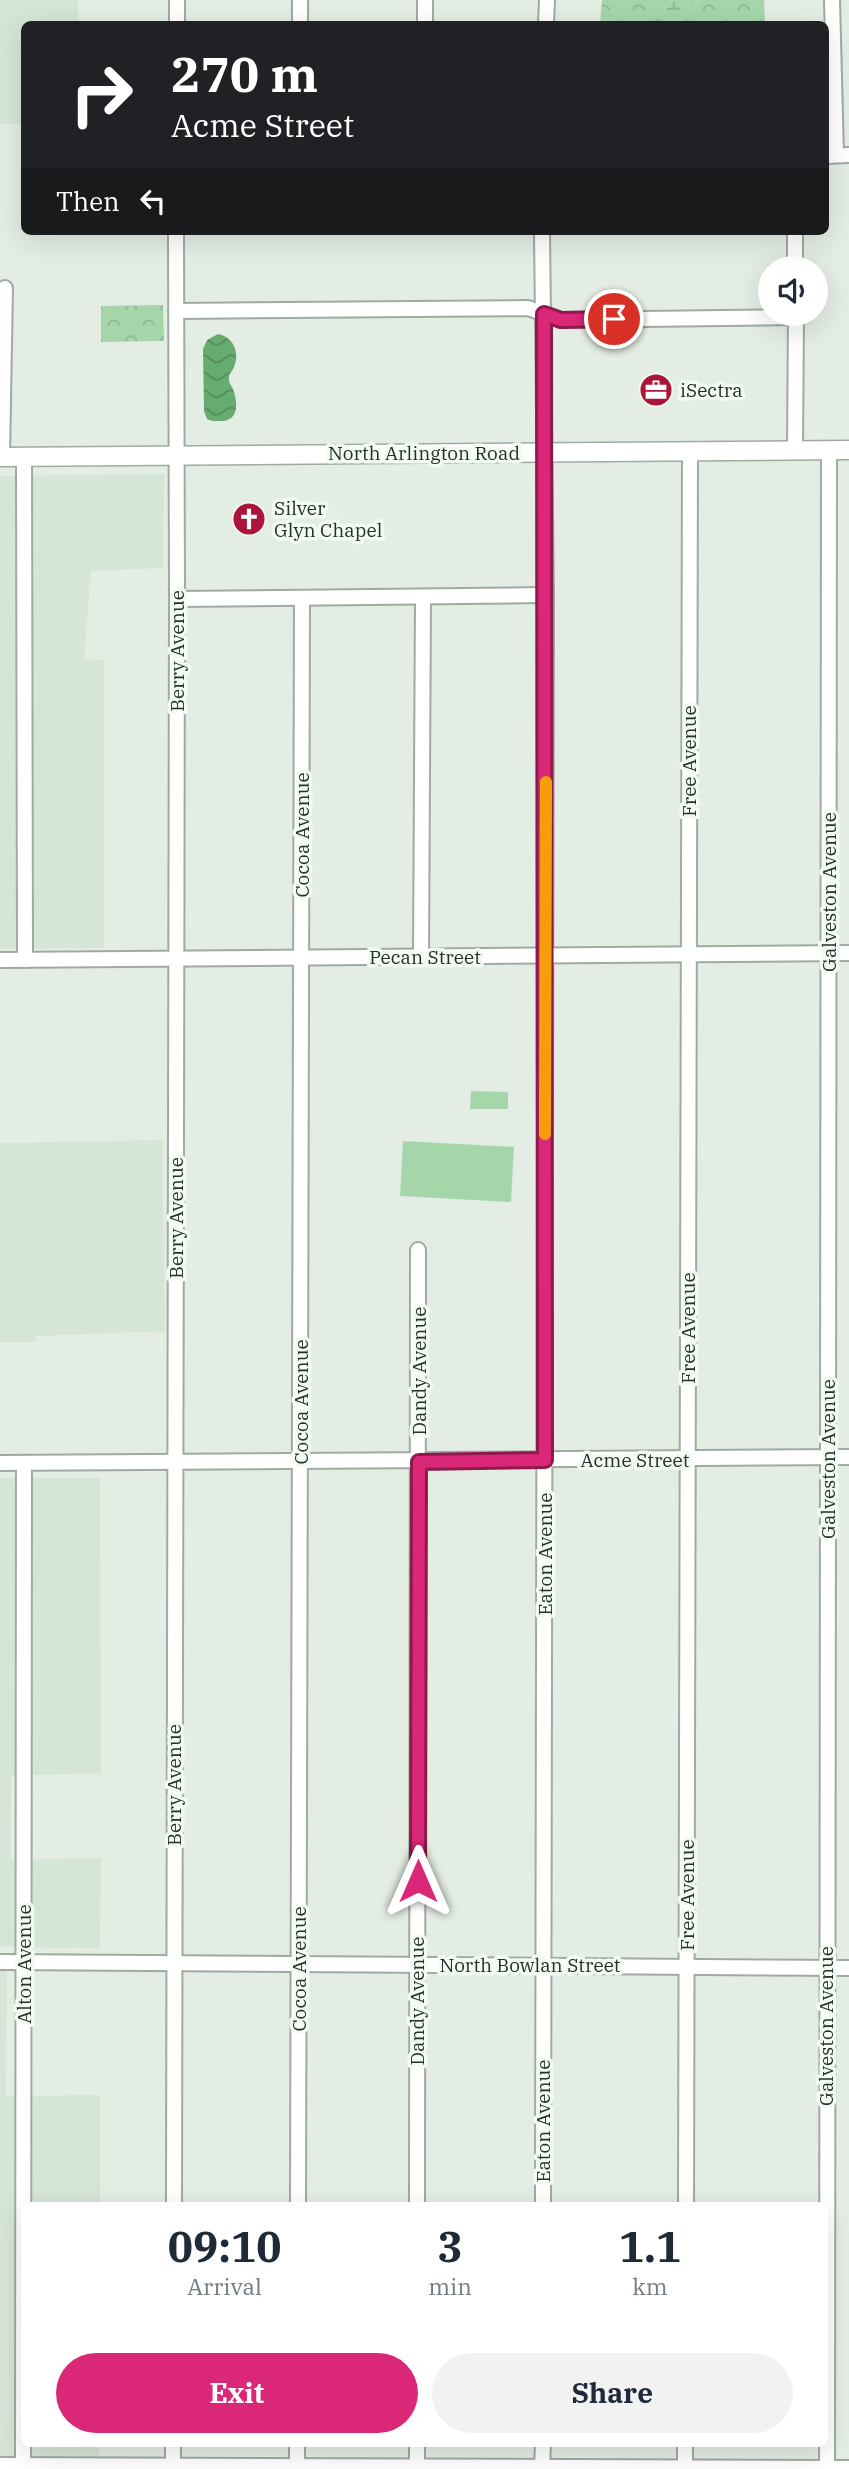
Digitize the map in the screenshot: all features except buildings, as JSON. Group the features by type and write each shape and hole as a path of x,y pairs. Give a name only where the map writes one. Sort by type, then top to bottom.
{"main road":[{"name":"North Arlington Road","path":"1,457 849,450"}],"street":[{"path":"177,0 177,21"},
{"path":"300,0 300,21"},
{"path":"425,0 425,21"},
{"path":"546,21 547,0"},
{"path":"832,0 837,155"},
{"name":"Berry Avenue","path":"174,2202 176,235"},
{"name":"Eaton Avenue","path":"542,235 546,595 543,2202"},
{"path":"795,235 796,256"},
{"path":"1,457 5,288"},
{"path":"176,311 528,309 561,320 758,316"},
{"path":"795,450 796,326"},
{"name":"Galveston Avenue","path":"826,2202 830,450"},
{"name":"Free Avenue","path":"685,2202 690,451"},
{"path":"24,457 25,960"},
{"path":"177,599 546,595"},
{"path":"421,957 423,598"},
{"name":"Cocoa Avenue","path":"298,2202 302,599"},
{"name":"Pecan Street","path":"0,960 849,953"},
{"name":"Dandy Avenue","path":"417,2202 418,1250"},
{"name":"Acme Street","path":"0,1463 849,1457"},
{"name":"Alton Avenue","path":"24,1463 24,2202"},
{"name":"North Bowlan Street","path":"0,1962 849,1968"},
{"name":"Alton Avenue","path":"23,2447 23,2465"},
{"path":"173,2447 173,2467"},
{"path":"297,2447 297,2467"},
{"path":"416,2447 416,2467"},
{"path":"542,2447 542,2468"},
{"path":"685,2447 685,2468"},
{"name":"Galveston Avenue","path":"827,2447 827,2469"},
{"path":"0,2465 849,2468"}],"shaded area":[{"path":"0,0 78,0 78,21 21,21 21,124 0,124"},
{"path":"164,474 163,568 91,571 84,659 104,660 104,948 0,949 0,476"},
{"path":"162,1140 165,1331 36,1336 36,1342 0,1342 0,1143"},
{"path":"0,1478 100,1478 101,1773 11,1776 11,1860 101,1858 100,1948 0,1947"},
{"path":"0,1971 7,1971 6,2096 100,2095 100,2202 21,2202 21,2447 99,2447 99,2469 0,2469"}],"green space":[{"path":"602,0 671,0 654,21 600,21"},
{"path":"671,0 699,0 688,21 654,21"},
{"path":"699,0 764,0 765,21 688,21"},
{"path":"163,305 164,341 101,342 101,306"},
{"path":"471,1091 508,1092 508,1109 470,1109"},
{"path":"403,1141 514,1147 511,1202 400,1196"}],"water":[{"path":"218,334 228,338 236,351 236,362 229,379 236,411 227,420 214,421 207,419 204,411 203,349 207,340"}],"slow traffic":[{"path":"545,1134 546,782"}],"place":[{"name":"iSectra","path":"656,390"},
{"name":"Silver Glyn Chapel","path":"249,519"}],"route":[{"path":"418,1881 419,1462 545,1460 544,314 561,320 614,319"}]}
